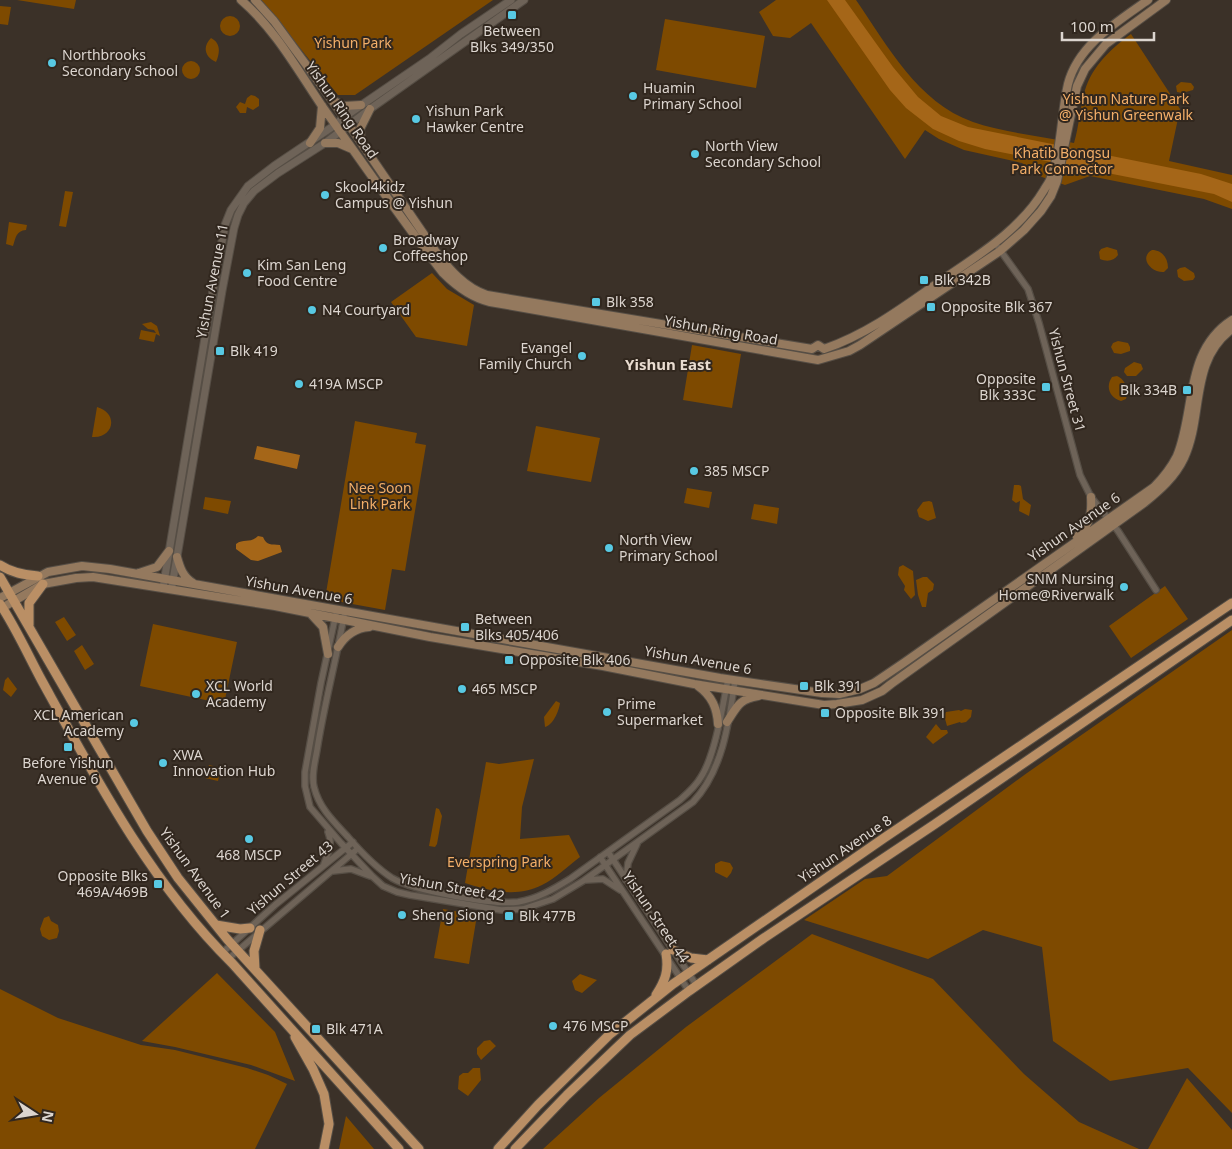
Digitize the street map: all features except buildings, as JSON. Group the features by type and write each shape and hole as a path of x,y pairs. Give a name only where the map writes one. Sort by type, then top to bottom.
{"main road":[{"name":"Yishun Ring Road","path":"241,0 258,16 281,45 432,259 443,273 474,297 490,302 812,349 818,345 824,353"},
{"name":"Yishun Ring Road","path":"255,0 274,21 332,100 436,252 448,268 462,280 487,294 760,351 818,360 824,353 902,308 995,243 1017,224 1036,203 1056,170 1065,146 1077,86 1085,69 1106,44 1162,1"},
{"name":"Yishun Ring Road","path":"824,353 849,351 860,345 1000,251 1024,230 1046,205 1057,181 1056,170 1059,138 1068,84 1074,67 1093,42 1148,0"},
{"path":"1068,84 1077,86"},
{"path":"332,100 344,106 361,105"},
{"path":"310,143 320,128 322,105"},
{"path":"362,145 360,129 370,109"},
{"path":"325,143 338,143 354,150"},
{"path":"1017,224 1024,230"},
{"name":"Yishun Avenue 6","path":"1,603 38,576 48,572 82,566 137,574 168,584 430,637 576,661 694,684 824,705 862,700 882,691 990,613 1154,487 1170,468 1182,443 1195,374 1216,333 1232,320"},
{"name":"Yishun Avenue 6","path":"12,596 43,584 76,578 93,577 197,585 731,680 822,694 839,694 860,689 874,683 1073,543 1157,492 1176,471 1189,445 1204,365 1219,340 1232,328"},
{"path":"812,349 814,358"},
{"path":"1073,543 1090,519 1092,511 1091,497"},
{"path":"137,574 157,567 169,551"},
{"path":"177,556 183,574 197,585"},
{"path":"0,565 7,570 19,574 38,576"},
{"name":"Yishun Avenue 1","path":"0,577 147,831 178,878 234,947 419,1149"},
{"path":"29,628 30,604 43,584"},
{"name":"Yishun Avenue 1","path":"1,603 74,739 136,842 175,898 400,1149"},
{"name":"Yishun Avenue 8","path":"498,1149 538,1105 610,1035 685,975 1232,603"},
{"path":"984,605 990,613"},
{"path":"308,613 316,618 323,627 328,654"},
{"name":"Yishun Avenue 8","path":"515,1149 567,1095 630,1035 689,991 1232,620"},
{"path":"410,623 413,630 424,632 430,637"},
{"path":"338,647 344,638 355,631 378,626"},
{"path":"694,684 706,692 715,704 718,724"},
{"path":"727,722 741,702 748,698 765,695"},
{"path":"216,925 240,929 250,928"},
{"path":"255,969 254,951 260,930"},
{"path":"654,999 667,975 669,952 708,960"},
{"path":"291,1028 313,1068 324,1094 329,1124 324,1149"}],"street":[{"name":"Yishun Avenue 11","path":"168,584 169,551 178,526 222,291 238,215 244,203 254,191 278,172 325,143 338,128 344,117 511,0"},
{"name":"Yishun Avenue 11","path":"168,584 177,556 178,526 212,290 225,225 231,210 248,186 274,166 310,143 338,128 349,125 524,0"},
{"path":"428,59 436,62"},
{"path":"372,97 381,102"},
{"name":"Yishun Street 31","path":"995,243 1028,289 1080,475 1091,497 1111,521 1156,590"},
{"name":"Yishun Street 42","path":"341,610 321,683 305,772 305,786 310,807 327,828 372,876 383,886 397,892 501,910 523,909 543,903 583,881 693,802 703,792 716,768 727,722 731,680"},
{"name":"Yishun Street 42","path":"339,619 338,647 313,770 314,786 319,802 358,848 379,868 405,884 491,902 534,898 554,889 680,800 693,788 710,761 718,724 730,689"},
{"path":"324,866 330,848 327,828"},
{"name":"Yishun Street 43","path":"225,956 250,928 275,905 353,842"},
{"path":"626,880 628,863 638,842"},
{"name":"Yishun Street 43","path":"234,947 260,930 358,848"},
{"name":"Yishun Street 44","path":"608,852 685,975 689,991"},
{"name":"Yishun Street 44","path":"600,856 624,893 685,975 697,986"},
{"path":"331,871 351,870 372,876"},
{"path":"583,881 603,879 624,893"}],"green space":[{"path":"17,0 76,0 74,9"},
{"name":"Yishun Park","path":"261,0 493,0 355,95 338,95"},
{"path":"776,0 856,0 892,54 906,71 920,87 953,113 973,122 998,129 1074,143 1088,81 1098,65 1116,46 1131,34 1180,109 1169,161 1232,175 1232,209 1204,199 1090,176 1065,185 1042,177 1022,163 964,150 939,139 925,130 905,159 811,23 790,38 773,36 759,12"},
{"path":"0,6 11,7 8,25 0,24"},
{"path":"230,16 237,19 240,26 237,33 230,36 223,33 220,26 223,19"},
{"path":"665,19 765,36 756,88 656,70"},
{"path":"211,38 217,43 219,48 216,62 206,52 206,45"},
{"path":"187,61 195,61 200,66 198,77 187,79 182,74 182,66"},
{"path":"1181,82 1191,83 1194,87 1193,90 1182,93 1177,92 1176,86"},
{"path":"251,95 259,99 259,106 253,110 247,107 246,113 240,113 236,107 240,102 245,104 247,98"},
{"path":"65,191 73,192 66,227 59,226"},
{"path":"9,222 27,225 26,230 17,235 13,246 6,244"},
{"path":"1107,247 1117,250 1118,255 1110,260 1100,259 1099,252"},
{"path":"1152,250 1159,251 1166,258 1168,268 1164,272 1151,268 1146,261 1148,253"},
{"path":"1185,267 1194,273 1195,277 1193,280 1184,281 1178,277 1177,270"},
{"path":"432,273 447,289 474,305 467,346 416,337 391,302"},
{"path":"151,322 157,326 160,336 156,334 154,342 139,339 141,330 156,333 142,324"},
{"path":"1118,341 1128,343 1130,351 1121,354 1114,353 1111,347 1113,343"},
{"path":"692,345 741,354 732,408 683,400"},
{"path":"1134,362 1141,364 1143,369 1136,376 1127,376 1124,372 1125,368"},
{"path":"1117,376 1123,380 1127,389 1126,399 1121,401 1111,395 1109,388 1112,377"},
{"path":"97,407 109,414 111,425 105,434 99,437 92,437"},
{"name":"Nee Soon Link Park","path":"355,421 417,433 415,443 426,445 405,571 392,569 385,610 325,599"},
{"path":"536,426 600,438 591,482 527,471"},
{"path":"1014,485 1021,486 1023,499 1031,505 1029,516 1019,511 1020,501 1016,503 1012,500"},
{"path":"687,488 712,492 709,508 684,503"},
{"path":"205,497 231,501 228,514 203,509"},
{"path":"923,502 932,502 936,518 928,521 919,517 917,510"},
{"path":"754,504 779,508 777,524 751,519"},
{"path":"903,565 913,571 915,595 911,599 904,590 905,586 898,575 899,567"},
{"path":"927,577 934,584 933,590 928,593 926,607 922,607 916,580"},
{"path":"1165,586 1188,619 1131,658 1109,626"},
{"path":"64,617 76,635 67,641 55,622"},
{"path":"153,624 237,642 224,704 140,686"},
{"path":"1232,630 1232,1113 1188,1068 1110,1081 1053,1041 1042,947 983,930 928,959 804,920 865,879 887,876 1027,773"},
{"path":"82,645 94,664 85,670 74,651"},
{"path":"8,677 17,689 11,697 3,690 5,680"},
{"path":"556,701 560,703 557,714 551,724 545,727 544,717"},
{"path":"965,709 972,710 971,717 966,722 947,726 944,715 946,712"},
{"path":"936,724 941,730 947,730 948,733 933,744 926,737"},
{"name":"Everspring Park","path":"534,759 522,807 520,839 569,835 580,857 547,882 533,889 504,892 484,889 465,883 486,762 499,764"},
{"path":"209,765 221,768 218,781 205,778"},
{"path":"436,808 439,809 442,816 435,847 429,846"},
{"path":"721,861 730,863 733,868 727,878 715,872 715,864"},
{"path":"443,909 477,915 469,964 434,958"},
{"path":"49,916 51,921 58,925 59,931 57,938 49,940 42,936 40,929 44,918"},
{"path":"812,934 933,979 1024,1074 1079,1122 1139,1149 543,1149 599,1098 686,1027"},
{"path":"217,973 275,1032 295,1081 251,1065 142,1041"},
{"path":"580,974 597,980 582,993 575,990 572,981"},
{"path":"0,989 58,1018 141,1045 175,1050 247,1068 287,1084 255,1149 0,1149"},
{"path":"490,1040 496,1046 481,1060 477,1054 477,1048 484,1041"},
{"path":"473,1068 480,1068 481,1080 468,1096 458,1089 459,1076 463,1073 468,1073"},
{"path":"1187,1078 1232,1130 1232,1149 1148,1149"},
{"path":"346,1116 374,1149 339,1149"}],"shaded area":[{"path":"827,0 845,0 893,67 918,97 941,116 968,127 1201,174 1232,184 1232,202 1214,194 985,149 959,141 933,129 906,108 890,90"},
{"path":"257,446 300,455 297,469 254,459"},
{"path":"258,536 263,537 270,544 280,545 282,552 258,561 251,560 236,549 236,544 239,542 252,540"}],"place":[{"name":"Between Blks 349/350","path":"512,15"},
{"name":"Northbrooks Secondary School","path":"52,63"},
{"name":"Huamin Primary School","path":"633,96"},
{"name":"Yishun Park Hawker Centre","path":"416,119"},
{"name":"North View Secondary School","path":"695,154"},
{"name":"Skool4kidz Campus @ Yishun","path":"325,195"},
{"name":"Broadway Coffeeshop","path":"383,248"},
{"name":"Kim San Leng Food Centre","path":"247,273"},
{"name":"Blk 342B","path":"924,280"},
{"name":"Blk 358","path":"596,302"},
{"name":"Opposite Blk 367","path":"931,307"},
{"name":"N4 Courtyard","path":"312,310"},
{"name":"Blk 419","path":"220,351"},
{"name":"Evangel Family Church","path":"582,356"},
{"name":"419A MSCP","path":"299,384"},
{"name":"Opposite Blk 333C","path":"1046,387"},
{"name":"Blk 334B","path":"1187,390"},
{"name":"385 MSCP","path":"694,471"},
{"name":"North View Primary School","path":"609,548"},
{"name":"SNM Nursing Home@Riverwalk","path":"1124,587"},
{"name":"Between Blks 405/406","path":"465,627"},
{"name":"Opposite Blk 406","path":"509,660"},
{"name":"Blk 391","path":"804,686"},
{"name":"465 MSCP","path":"462,689"},
{"name":"XCL World Academy","path":"196,694"},
{"name":"Prime Supermarket","path":"607,712"},
{"name":"Opposite Blk 391","path":"825,713"},
{"name":"XCL American Academy","path":"134,723"},
{"name":"Before Yishun Avenue 6","path":"68,747"},
{"name":"XWA Innovation Hub","path":"163,763"},
{"name":"468 MSCP","path":"249,839"},
{"name":"Opposite Blks 469A/469B","path":"158,884"},
{"name":"Sheng Siong","path":"402,915"},
{"name":"Blk 477B","path":"509,916"},
{"name":"476 MSCP","path":"553,1026"},
{"name":"Blk 471A","path":"316,1029"}],"district":[{"name":"Yishun East","path":"668,365"}],"park label":[{"name":"Yishun Nature Park @ Yishun Greenwalk","path":"1126,108"},
{"name":"Khatib Bongsu Park Connector","path":"1062,162"}]}
